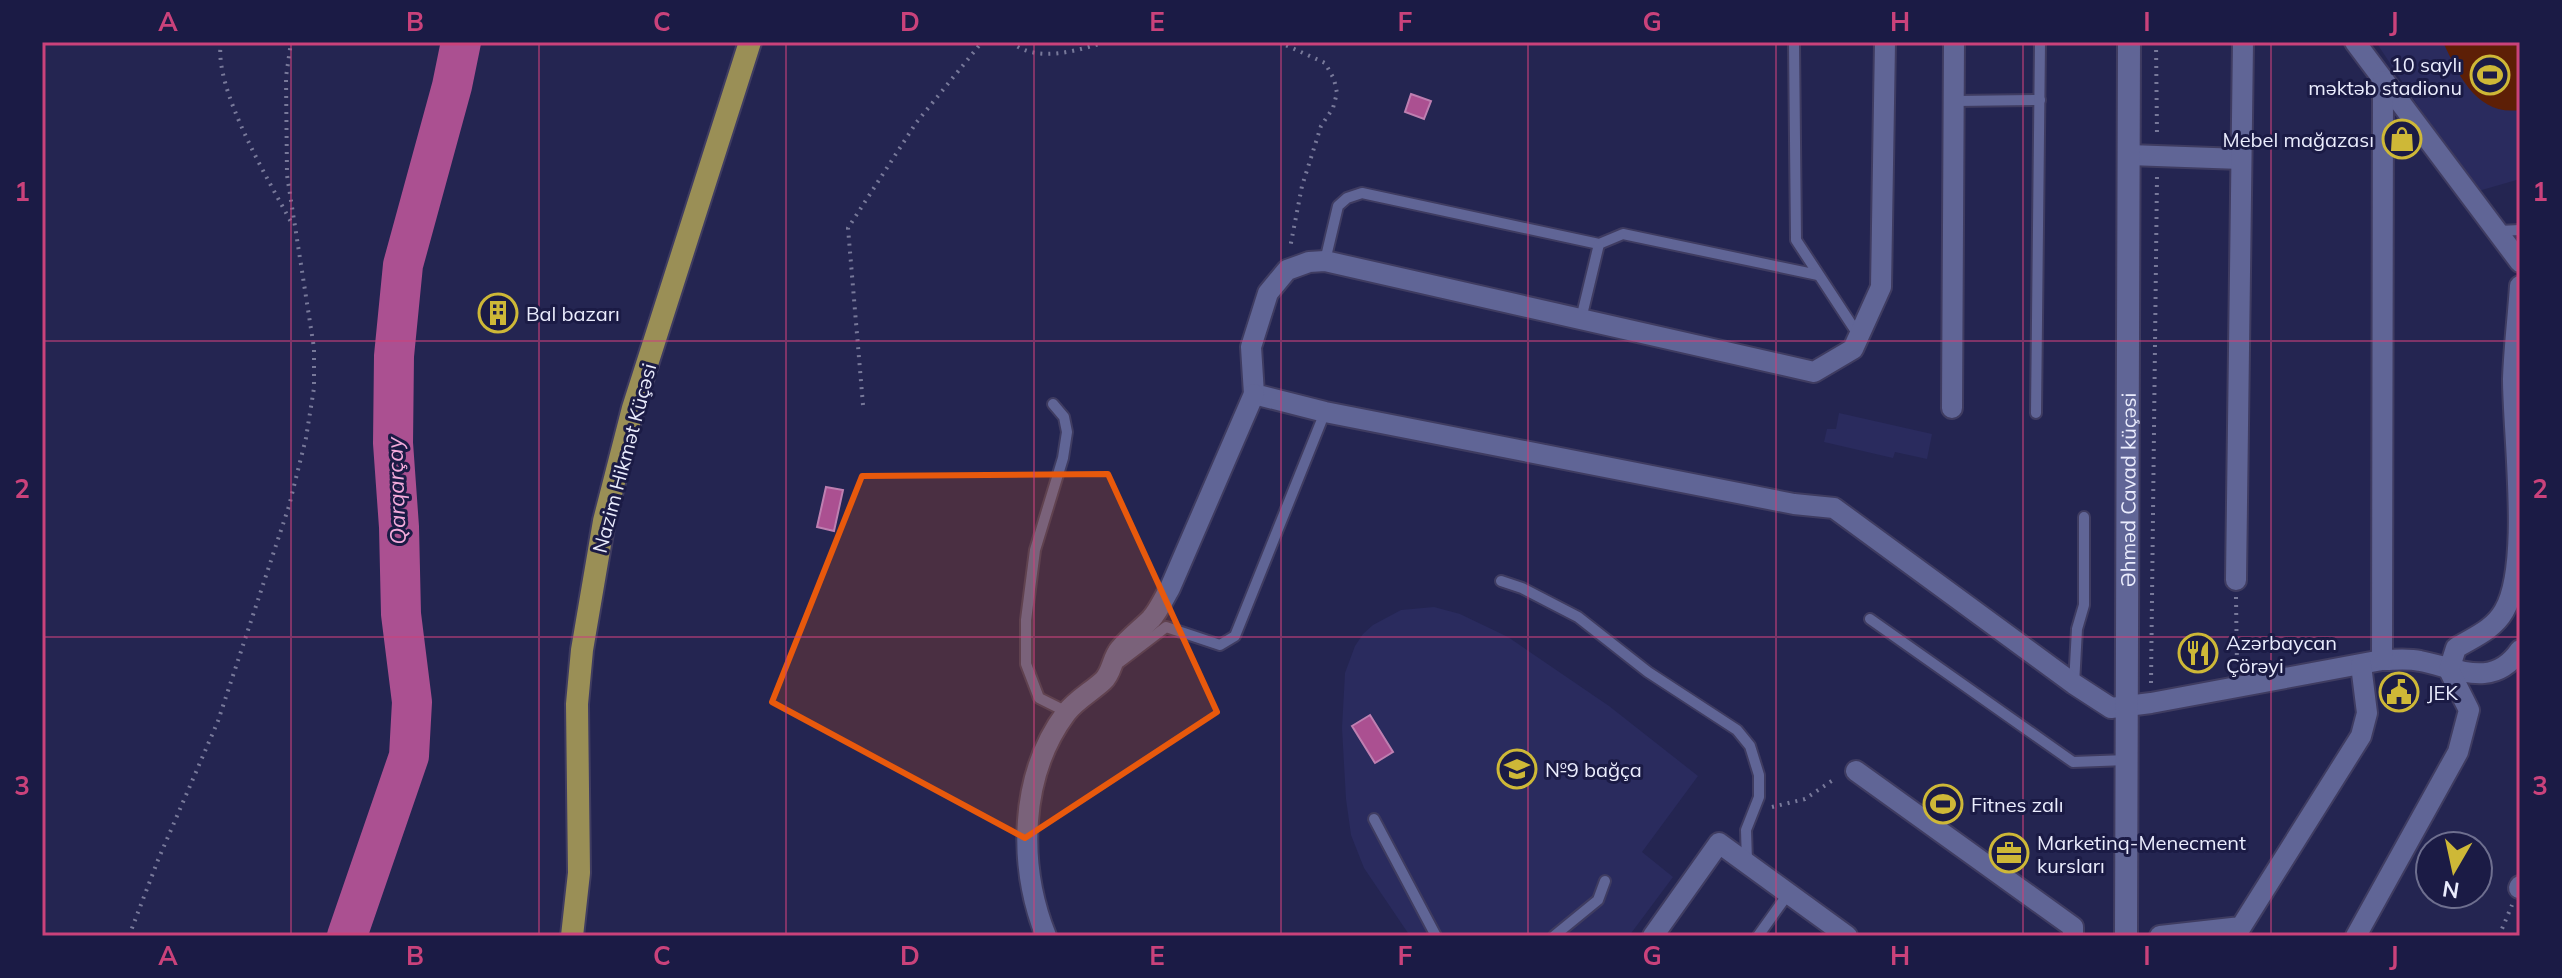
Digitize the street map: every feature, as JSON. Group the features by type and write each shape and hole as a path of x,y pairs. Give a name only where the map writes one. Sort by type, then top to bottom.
{"main road":[{"name":"Nazim Hikmət Küçəsi","path":"572,936 579,873 577,704 582,650 604,521 633,408 750,42"}],"street":[{"path":"1046,936 1031,890 1027,865 1026,831 1039,765 1052,735 1067,712 1081,697 1106,679 1117,651 1160,622 1170,588 1254,394 1250,363 1256,325 1268,293 1287,270 1309,262 1325,261 1814,372 1853,349 1881,287 1885,42"},
{"path":"1952,408 1954,42"},
{"name":"Əhməd Cavad küçəsi","path":"2126,936 2127,760 2140,705 2129,42"},
{"path":"2236,580 2243,42"},
{"path":"2355,42 2383,81 2510,231 2520,262"},
{"path":"2160,936 2241,927 2361,736 2367,713 2372,662 2383,81"},
{"path":"2129,155 2241,159"},
{"path":"2356,936 2458,752 2469,710 2449,670 2456,648 2491,628 2508,601 2517,577 2513,377 2520,286"},
{"path":"1254,394 1325,412 1794,504 1834,508 2111,708 2372,662 2419,660 2449,670 2475,674 2494,671 2512,662 2520,650"},
{"path":"1856,771 2073,927 2073,936"},
{"path":"1653,936 1719,843 1847,936"}],"lane":[{"path":"1794,42 1796,240 1859,336"},
{"path":"2036,413 2040,42"},
{"path":"1955,101 2040,100"},
{"path":"1325,261 1338,206 1347,198 1362,193 1599,244 1623,234 1818,275"},
{"path":"1581,319 1599,244"},
{"path":"1053,404 1064,417 1067,432 1063,458 1035,550 1030,578 1026,664 1039,698 1067,712"},
{"path":"1160,622 1220,645 1235,636 1325,412"},
{"path":"2074,684 2077,629 2084,605 2084,517"},
{"path":"1501,581 1522,588 1578,617 1648,672 1737,730 1750,746 1759,775 1759,797 1746,830 1747,864"},
{"path":"1870,619 2073,762 2127,760"},
{"path":"1374,819 1436,936"},
{"path":"1554,936 1598,900 1605,881"},
{"path":"1758,936 1788,894"}],"path":[{"path":"221,42 227,87 254,154 292,224"},
{"path":"129,936 218,721 289,506 306,438 314,388 314,348 292,224 287,175 286,77 291,42"},
{"path":"863,405 848,228 916,123 982,42"},
{"path":"1011,42 1018,48 1043,53 1066,53 1106,42"},
{"path":"1279,42 1325,63 1334,79 1337,93 1333,108 1321,126 1302,186 1287,270"},
{"path":"2140,705 2157,156 2156,42"},
{"path":"2236,580 2237,675"},
{"path":"1751,814 1805,799 1839,776 1856,771"},
{"path":"2499,936 2520,887"}],"highlighted area":[{"path":"1108,474 1217,712 1025,838 772,702 862,476"}],"shaded area":[{"path":"2376,42 2520,42 2520,179 2475,192"},
{"name":"10 saylı məktəb stadionu","path":"2443,42 2520,42 2520,110 2492,107 2481,100 2463,80"},
{"path":"1411,94 1431,101 1424,119 1405,112"},
{"path":"1839,413 1932,434 1927,459 1895,452 1893,458 1824,442 1827,429 1836,429"},
{"path":"826,487 843,490 834,531 817,527"},
{"name":"№9 bağça","path":"1434,607 1460,614 1508,637 1609,706 1698,776 1642,852 1673,877 1629,936 1410,936 1364,868 1351,835 1346,799 1342,728 1345,673 1355,646 1373,625 1401,610"},
{"path":"1370,715 1393,752 1375,763 1352,726"}],"waterway":[{"name":"Qarqarçay","path":"347,936 409,756 412,702 401,614 393,443 394,356 403,265 461,42"}],"place":[{"name":"10 saylı məktəb stadionu","path":"2490,75"},
{"name":"Mebel mağazası","path":"2402,139"},
{"name":"Bal bazarı","path":"498,313"},
{"name":"Azərbaycan Çörəyi","path":"2198,653"},
{"name":"JEK","path":"2399,692"},
{"name":"№9 bağça","path":"1517,769"},
{"name":"Fitnes zalı","path":"1943,804"},
{"name":"Marketinq-Menecment kursları","path":"2009,853"}]}
